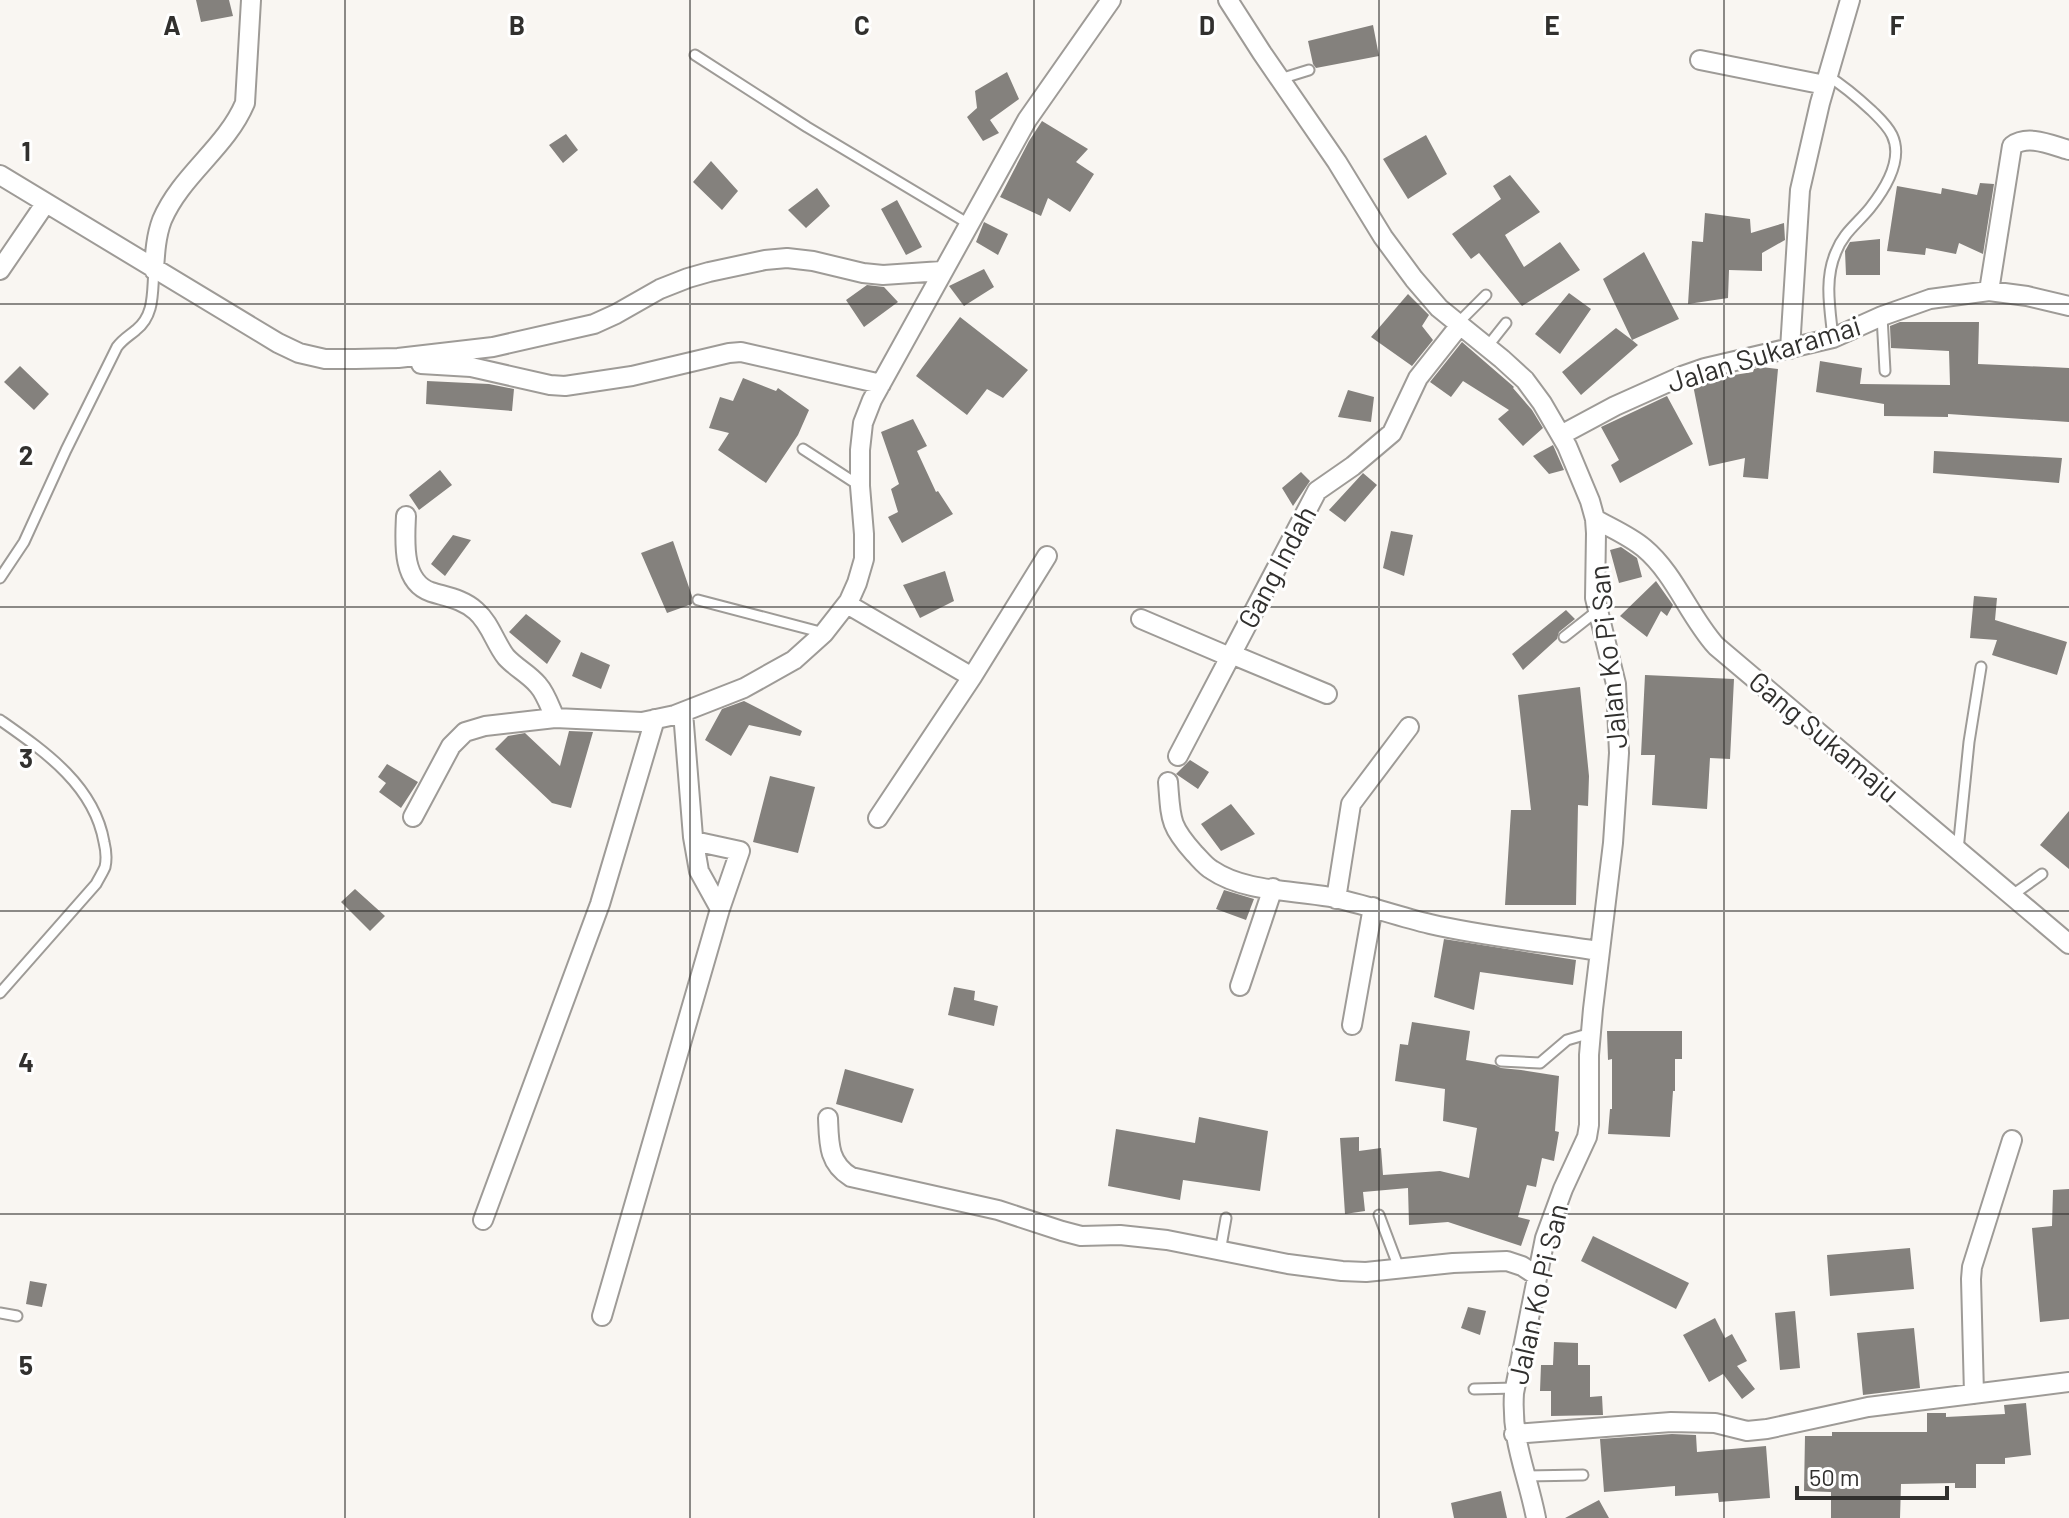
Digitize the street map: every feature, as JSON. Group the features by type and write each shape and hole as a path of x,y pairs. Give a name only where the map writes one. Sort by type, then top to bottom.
{"street":[{"path":"154,270 157,240 172,201 229,132 245,103 251,0"},
{"path":"413,817 451,746 465,732 485,726 555,718 642,722 683,712 744,688 794,660 824,633 847,604 864,559 860,450 863,423 872,400 1027,120 1111,0"},
{"path":"1790,349 1800,190 1820,103 1850,0"},
{"name":"Jalan Ko Pi San","path":"1231,1 1398,259 1425,293 1525,380 1542,403 1561,435 1595,519 1595,598 1616,684 1619,753 1615,831 1591,1033 1587,1137 1545,1238 1515,1388 1514,1434 1536,1518"},
{"path":"1700,60 1827,81"},
{"path":"1989,291 2012,146 2019,140 2028,140 2069,150"},
{"path":"0,175 278,343 299,353 325,359 398,358 461,351 577,329 616,314 660,289 688,278 765,260 787,258 813,261 883,275 942,271"},
{"path":"0,270 45,204"},
{"name":"Jalan Sukaramai","path":"1561,435 1682,376 1833,338 1930,299 1989,291 2069,306"},
{"name":"Gang Indah","path":"1178,756 1317,491 1392,433 1418,378 1459,324"},
{"path":"339,359 471,367 565,386 632,376 741,352 881,384"},
{"path":"406,516 407,564 420,585 428,591 467,604 477,612 505,655 540,687 555,718"},
{"name":"Gang Sukamaju","path":"1595,519 1646,549 1662,567 1702,630 1716,646 2069,944"},
{"path":"878,818 972,677 1047,556"},
{"path":"847,604 972,677"},
{"path":"1141,619 1327,694"},
{"path":"683,712 699,871 720,909"},
{"path":"483,1220 600,904 655,719"},
{"path":"1336,899 1351,804 1409,727"},
{"path":"1168,782 1176,832 1206,866 1222,877 1247,885 1373,907 1432,924 1599,951"},
{"path":"602,1316 720,909 740,851 694,841"},
{"path":"1240,986 1273,888"},
{"path":"1352,1025 1373,907"},
{"path":"828,1118 831,1154 836,1166 851,1177 998,1210 1081,1236 1141,1237 1342,1271 1366,1272 1507,1261 1536,1275"},
{"path":"1974,1394 1972,1267 2012,1140"},
{"path":"1514,1434 1671,1422 1715,1423 1747,1431 1868,1407 2069,1382"}],"lane":[{"path":"695,55 807,127 969,224"},
{"path":"1280,79 1309,70"},
{"path":"1827,81 1846,88 1883,122 1892,135 1896,159 1883,190 1844,234 1835,253 1829,274 1828,296 1833,338"},
{"path":"0,578 24,542 117,347 138,329 151,308 154,270"},
{"path":"1459,324 1486,295"},
{"path":"1882,316 1885,371"},
{"path":"1487,347 1506,323"},
{"path":"803,449 860,486"},
{"path":"698,600 824,633"},
{"path":"1564,637 1597,611"},
{"path":"1958,850 1969,742 1981,667"},
{"path":"0,720 60,767 82,790 99,818 106,852 105,868 96,884 0,993"},
{"path":"2011,896 2042,874"},
{"path":"1501,1061 1540,1063 1567,1040 1591,1033"},
{"path":"1379,1215 1399,1268"},
{"path":"1220,1252 1226,1218"},
{"path":"0,1313 17,1316"},
{"path":"1474,1389 1515,1388"},
{"path":"1526,1476 1583,1475"}],"building":[{"path":"196,0 229,0 233,16 201,22"},
{"path":"1373,25 1379,56 1316,68 1313,64 1308,41"},
{"path":"1007,72 1019,99 990,120 999,133 983,141 967,117 977,108 975,91"},
{"path":"1042,121 1088,149 1076,162 1094,174 1070,212 1048,198 1041,216 1000,197"},
{"path":"566,134 578,150 563,163 549,145"},
{"path":"1426,135 1447,174 1408,199 1383,159"},
{"path":"711,161 738,191 722,210 693,182"},
{"path":"1510,175 1540,212 1505,235 1524,267 1560,242 1580,270 1522,306 1479,253 1471,259 1452,234 1501,199 1493,186"},
{"path":"1980,183 1994,184 1983,254 1959,243 1956,254 1926,248 1925,255 1887,251 1897,186 1941,194 1942,188 1977,195"},
{"path":"817,188 830,206 806,228 788,210"},
{"path":"897,200 922,247 906,255 881,209"},
{"path":"1705,213 1750,219 1751,233 1784,223 1785,240 1762,253 1762,271 1729,270 1728,298 1688,304 1692,241 1703,242"},
{"path":"984,222 1008,234 998,255 976,242"},
{"path":"1880,239 1880,275 1846,275 1845,251 1850,242"},
{"path":"1644,252 1679,319 1632,340 1603,279"},
{"path":"984,269 994,287 964,306 949,286"},
{"path":"867,285 884,287 898,302 864,327 846,300"},
{"path":"1569,293 1591,309 1560,354 1535,334"},
{"path":"1408,294 1429,315 1422,326 1433,340 1412,366 1371,337"},
{"path":"960,317 1028,370 1003,398 987,389 967,415 916,376"},
{"path":"1900,322 1979,322 1978,364 2069,368 2069,422 1948,414 1948,417 1884,416 1884,404 1816,392 1820,361 1862,368 1860,384 1950,385 1949,351 1891,348 1890,326"},
{"path":"1616,328 1638,345 1581,395 1562,372"},
{"path":"1462,342 1514,387 1543,428 1523,446 1498,419 1509,410 1463,381 1451,397 1430,382"},
{"path":"20,366 49,394 34,410 4,382"},
{"path":"1761,367 1778,369 1768,479 1743,477 1745,458 1709,466 1693,385 1753,372"},
{"path":"743,378 776,391 778,388 809,410 798,435 766,483 718,450 729,433 709,428 720,397 733,401"},
{"path":"427,381 489,384 514,389 512,411 426,404"},
{"path":"1348,390 1374,397 1371,422 1338,417"},
{"path":"1667,396 1693,444 1620,483 1611,465 1619,460 1601,427"},
{"path":"913,419 927,446 917,451 936,492 953,514 902,543 888,517 898,512 891,489 899,484 881,432"},
{"path":"1553,445 1564,470 1549,474 1533,456"},
{"path":"1934,451 2062,458 2059,483 1933,473"},
{"path":"440,470 452,485 419,510 409,495"},
{"path":"1301,472 1310,481 1293,506 1282,488"},
{"path":"1363,473 1377,485 1345,522 1329,510"},
{"path":"1391,531 1413,535 1404,576 1383,568"},
{"path":"453,535 471,540 445,576 431,564"},
{"path":"673,541 692,604 667,613 641,553"},
{"path":"1621,547 1637,558 1642,577 1619,583 1610,550"},
{"path":"945,571 954,601 920,618 903,585"},
{"path":"1656,581 1673,605 1667,616 1661,611 1647,637 1620,616"},
{"path":"1974,596 1997,598 1995,620 2067,642 2057,675 1992,655 1997,640 1970,638"},
{"path":"1566,610 1575,619 1523,670 1512,654"},
{"path":"526,614 561,641 547,664 509,632"},
{"path":"581,652 610,665 601,689 572,676"},
{"path":"1645,675 1734,679 1730,759 1710,758 1707,809 1652,805 1655,755 1641,755"},
{"path":"1580,687 1589,776 1588,806 1578,805 1576,905 1505,905 1511,810 1531,810 1518,695"},
{"path":"744,701 802,731 800,736 749,725 731,756 705,740 722,709"},
{"path":"569,731 593,732 571,808 552,803 495,749 508,736 525,733 560,766"},
{"path":"1190,760 1209,772 1198,789 1176,774"},
{"path":"387,764 418,782 401,808 379,792 386,783 378,777"},
{"path":"770,776 815,787 798,853 753,842"},
{"path":"1231,804 1255,834 1221,851 1201,824"},
{"path":"2069,811 2069,869 2040,845"},
{"path":"355,889 385,916 370,931 341,902"},
{"path":"1224,890 1254,899 1246,920 1216,909"},
{"path":"1444,939 1576,960 1573,985 1480,972 1474,1010 1434,997"},
{"path":"954,987 975,991 974,1000 998,1006 994,1026 948,1015"},
{"path":"1412,1022 1470,1031 1466,1060 1559,1076 1555,1131 1559,1132 1554,1161 1542,1158 1536,1187 1527,1185 1518,1217 1530,1220 1521,1246 1448,1222 1409,1225 1408,1188 1363,1192 1365,1211 1345,1214 1340,1138 1359,1137 1359,1151 1381,1148 1383,1175 1440,1171 1469,1178 1477,1128 1443,1121 1445,1089 1395,1081 1400,1044 1408,1045"},
{"path":"1607,1031 1682,1031 1682,1059 1675,1059 1670,1137 1608,1134 1612,1109 1612,1059 1608,1060"},
{"path":"845,1069 914,1089 902,1123 836,1104"},
{"path":"1199,1117 1268,1131 1260,1191 1183,1180 1180,1200 1108,1186 1116,1129 1195,1143"},
{"path":"2069,1189 2069,1319 2040,1322 2032,1228 2052,1226 2053,1190"},
{"path":"1593,1236 1689,1283 1676,1309 1581,1261"},
{"path":"1910,1248 1914,1289 1830,1296 1827,1255"},
{"path":"30,1281 47,1284 42,1307 26,1304"},
{"path":"1468,1307 1486,1311 1480,1335 1461,1328"},
{"path":"1795,1311 1800,1368 1780,1370 1775,1313"},
{"path":"1715,1318 1725,1338 1732,1334 1747,1361 1737,1366 1755,1389 1742,1399 1723,1374 1709,1382 1683,1335"},
{"path":"1914,1328 1920,1388 1863,1395 1857,1333"},
{"path":"1554,1342 1578,1343 1578,1365 1590,1365 1590,1397 1602,1396 1603,1415 1551,1416 1551,1391 1540,1391 1541,1365 1553,1365"},
{"path":"2026,1403 2031,1455 2005,1458 2005,1464 1976,1464 1976,1488 1955,1488 1955,1483 1901,1484 1900,1518 1831,1518 1831,1492 1804,1491 1805,1436 1832,1436 1832,1432 1927,1432 1927,1413 1946,1413 1946,1417 2005,1414 2004,1405"},
{"path":"1696,1435 1697,1452 1766,1446 1770,1498 1719,1502 1718,1493 1675,1496 1675,1486 1604,1492 1600,1439"},
{"path":"1501,1491 1507,1518 1454,1518 1451,1503"},
{"path":"1599,1500 1609,1518 1565,1518"}]}
